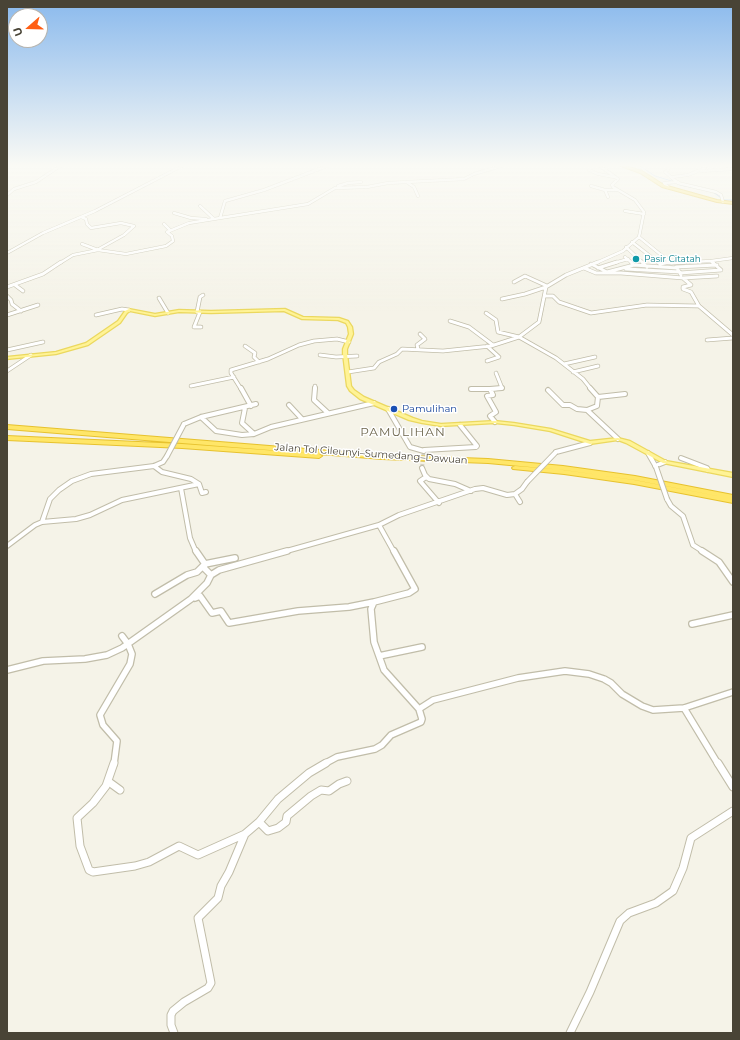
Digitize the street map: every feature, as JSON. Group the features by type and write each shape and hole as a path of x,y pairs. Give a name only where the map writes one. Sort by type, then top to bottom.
{"highway":[{"name":"Jalan Tol Cileunyi–Sumedang–Dawuan","path":"7,428 382,457 488,461 563,468 635,478 733,497"},
{"name":"Jalan Tol Cileunyi–Sumedang–Dawuan","path":"7,438 182,446 384,460 490,465 564,472 634,482 733,502"}],"main road":[{"path":"8,357 61,352 87,344 119,322 129,310 152,314 182,311 285,310 304,319 341,319 347,322 350,327 349,342 345,349 349,386 352,391 359,396 388,409 422,422 441,425 495,422 548,429 590,443 618,439 625,440 665,462 733,475"}],"street":[{"path":"7,253 43,233 86,215"},
{"path":"180,215 192,218 205,218 207,220"},
{"path":"209,215 214,219"},
{"path":"170,230 179,228 189,223 242,215"},
{"path":"502,300 525,294 546,286 566,275 609,258 639,237 644,215"},
{"path":"7,287 43,274 70,256 97,250 124,235 134,226 120,223 91,228 87,224 86,220 81,217"},
{"path":"164,224 170,230"},
{"path":"82,244 97,250 126,254 157,249 172,243 173,238 167,232 170,230"},
{"path":"639,237 677,268 682,277 691,285 683,288 691,292 699,306 733,335"},
{"path":"632,242 660,264"},
{"path":"626,247 646,265 650,275"},
{"path":"642,249 653,248"},
{"path":"598,268 626,258 634,265"},
{"path":"591,264 607,272 634,265 711,261 733,258"},
{"path":"626,269 680,272 721,270 711,261"},
{"path":"646,265 677,268 717,265"},
{"path":"584,268 594,272 682,277 717,276"},
{"path":"514,282 525,276 546,286"},
{"path":"15,285 23,291"},
{"path":"348,372 374,368 379,362 398,354 402,349 443,351 493,345 519,337 539,322 546,286"},
{"path":"200,326 194,327 199,312 200,297 203,294"},
{"path":"545,296 553,296 559,302 591,313 651,305 699,306"},
{"path":"8,297 12,304 21,311"},
{"path":"159,298 168,313"},
{"path":"7,315 38,305"},
{"path":"96,315 122,309 129,310"},
{"path":"486,313 496,320 498,332 519,337 564,364 593,389 598,397 597,406 587,410 577,409 570,405 563,405 548,390"},
{"path":"450,321 469,327 493,345"},
{"path":"418,349 416,345 424,339 420,334"},
{"path":"708,340 733,338"},
{"path":"251,406 231,370 258,362 299,345 314,341 337,340 349,342"},
{"path":"7,350 42,342"},
{"path":"246,346 254,353 254,356 258,362"},
{"path":"487,346 499,357 487,361"},
{"path":"7,371 31,355"},
{"path":"320,355 357,356"},
{"path":"564,364 595,357"},
{"path":"573,372 598,366"},
{"path":"471,390 502,388 496,373"},
{"path":"191,386 234,377"},
{"path":"315,386 314,400 328,413"},
{"path":"490,389 493,395 487,396 496,412 490,416 495,422"},
{"path":"598,397 625,394"},
{"path":"201,417 216,431 242,435 254,434 271,427 374,403"},
{"path":"42,522 50,499 59,490 77,479 91,474 154,466 163,462 184,424 201,417 245,408 256,404"},
{"path":"289,405 302,419"},
{"path":"245,408 242,423 254,434"},
{"path":"388,409 410,447 424,451 476,447 477,446 460,425"},
{"path":"587,410 618,439"},
{"path":"7,670 43,661 85,659 107,655 128,644 191,599 207,583 211,575 231,566 270,557 379,525 399,515 439,503 471,491 483,488 507,495 515,494 522,489 556,452 590,443"},
{"path":"648,453 656,467 667,499 671,506 683,516 693,545 720,562 733,582"},
{"path":"681,458 707,468 708,470"},
{"path":"656,467 665,462"},
{"path":"154,466 162,472 191,478 199,484 202,493 206,492"},
{"path":"422,468 426,477 455,484 471,491"},
{"path":"426,477 420,481 439,503"},
{"path":"7,546 34,525 42,522 76,519 90,515 122,500 199,484"},
{"path":"181,488 190,538 205,564 204,568 211,575"},
{"path":"515,494 520,502"},
{"path":"191,599 200,596 212,613 221,611 229,623 298,611 349,607 414,591 415,589 379,525"},
{"path":"155,594 187,575 196,572 205,564 235,558"},
{"path":"122,636 128,644 132,654 130,664 100,715 100,720 117,741 118,745 113,768 109,782 93,803 78,818 80,846 90,871 103,871 135,866 149,862 179,846 198,855 244,834 259,822 278,799 309,773 337,757 375,749 382,745 391,735 421,722 422,719 419,709 384,670 374,642 374,624 371,616 371,609 374,602"},
{"path":"692,624 733,615"},
{"path":"379,656 422,647"},
{"path":"419,709 433,700 518,678 565,671 589,674 604,679 611,683 622,694 642,706 653,710 684,708 733,692"},
{"path":"684,708 716,762 733,787"},
{"path":"259,822 268,831 278,828 286,822 287,816 311,796 322,790 329,791 347,781"},
{"path":"109,782 120,790"},
{"path":"570,1033 590,992 620,921 629,913 656,903 672,891 683,868 691,838 715,822 730,815 733,811"},
{"path":"174,1033 171,1025 171,1015 173,1011 184,1002 208,988 211,983 198,918 218,898 221,886 229,872 244,834"}],"tunnel":[{"path":"422,468 424,451"}],"place":[{"name":"Pasir Citatah","path":"636,259"},
{"name":"Pamulihan","path":"394,409"}],"district":[{"name":"PAMULIHAN","path":"403,432"}]}
